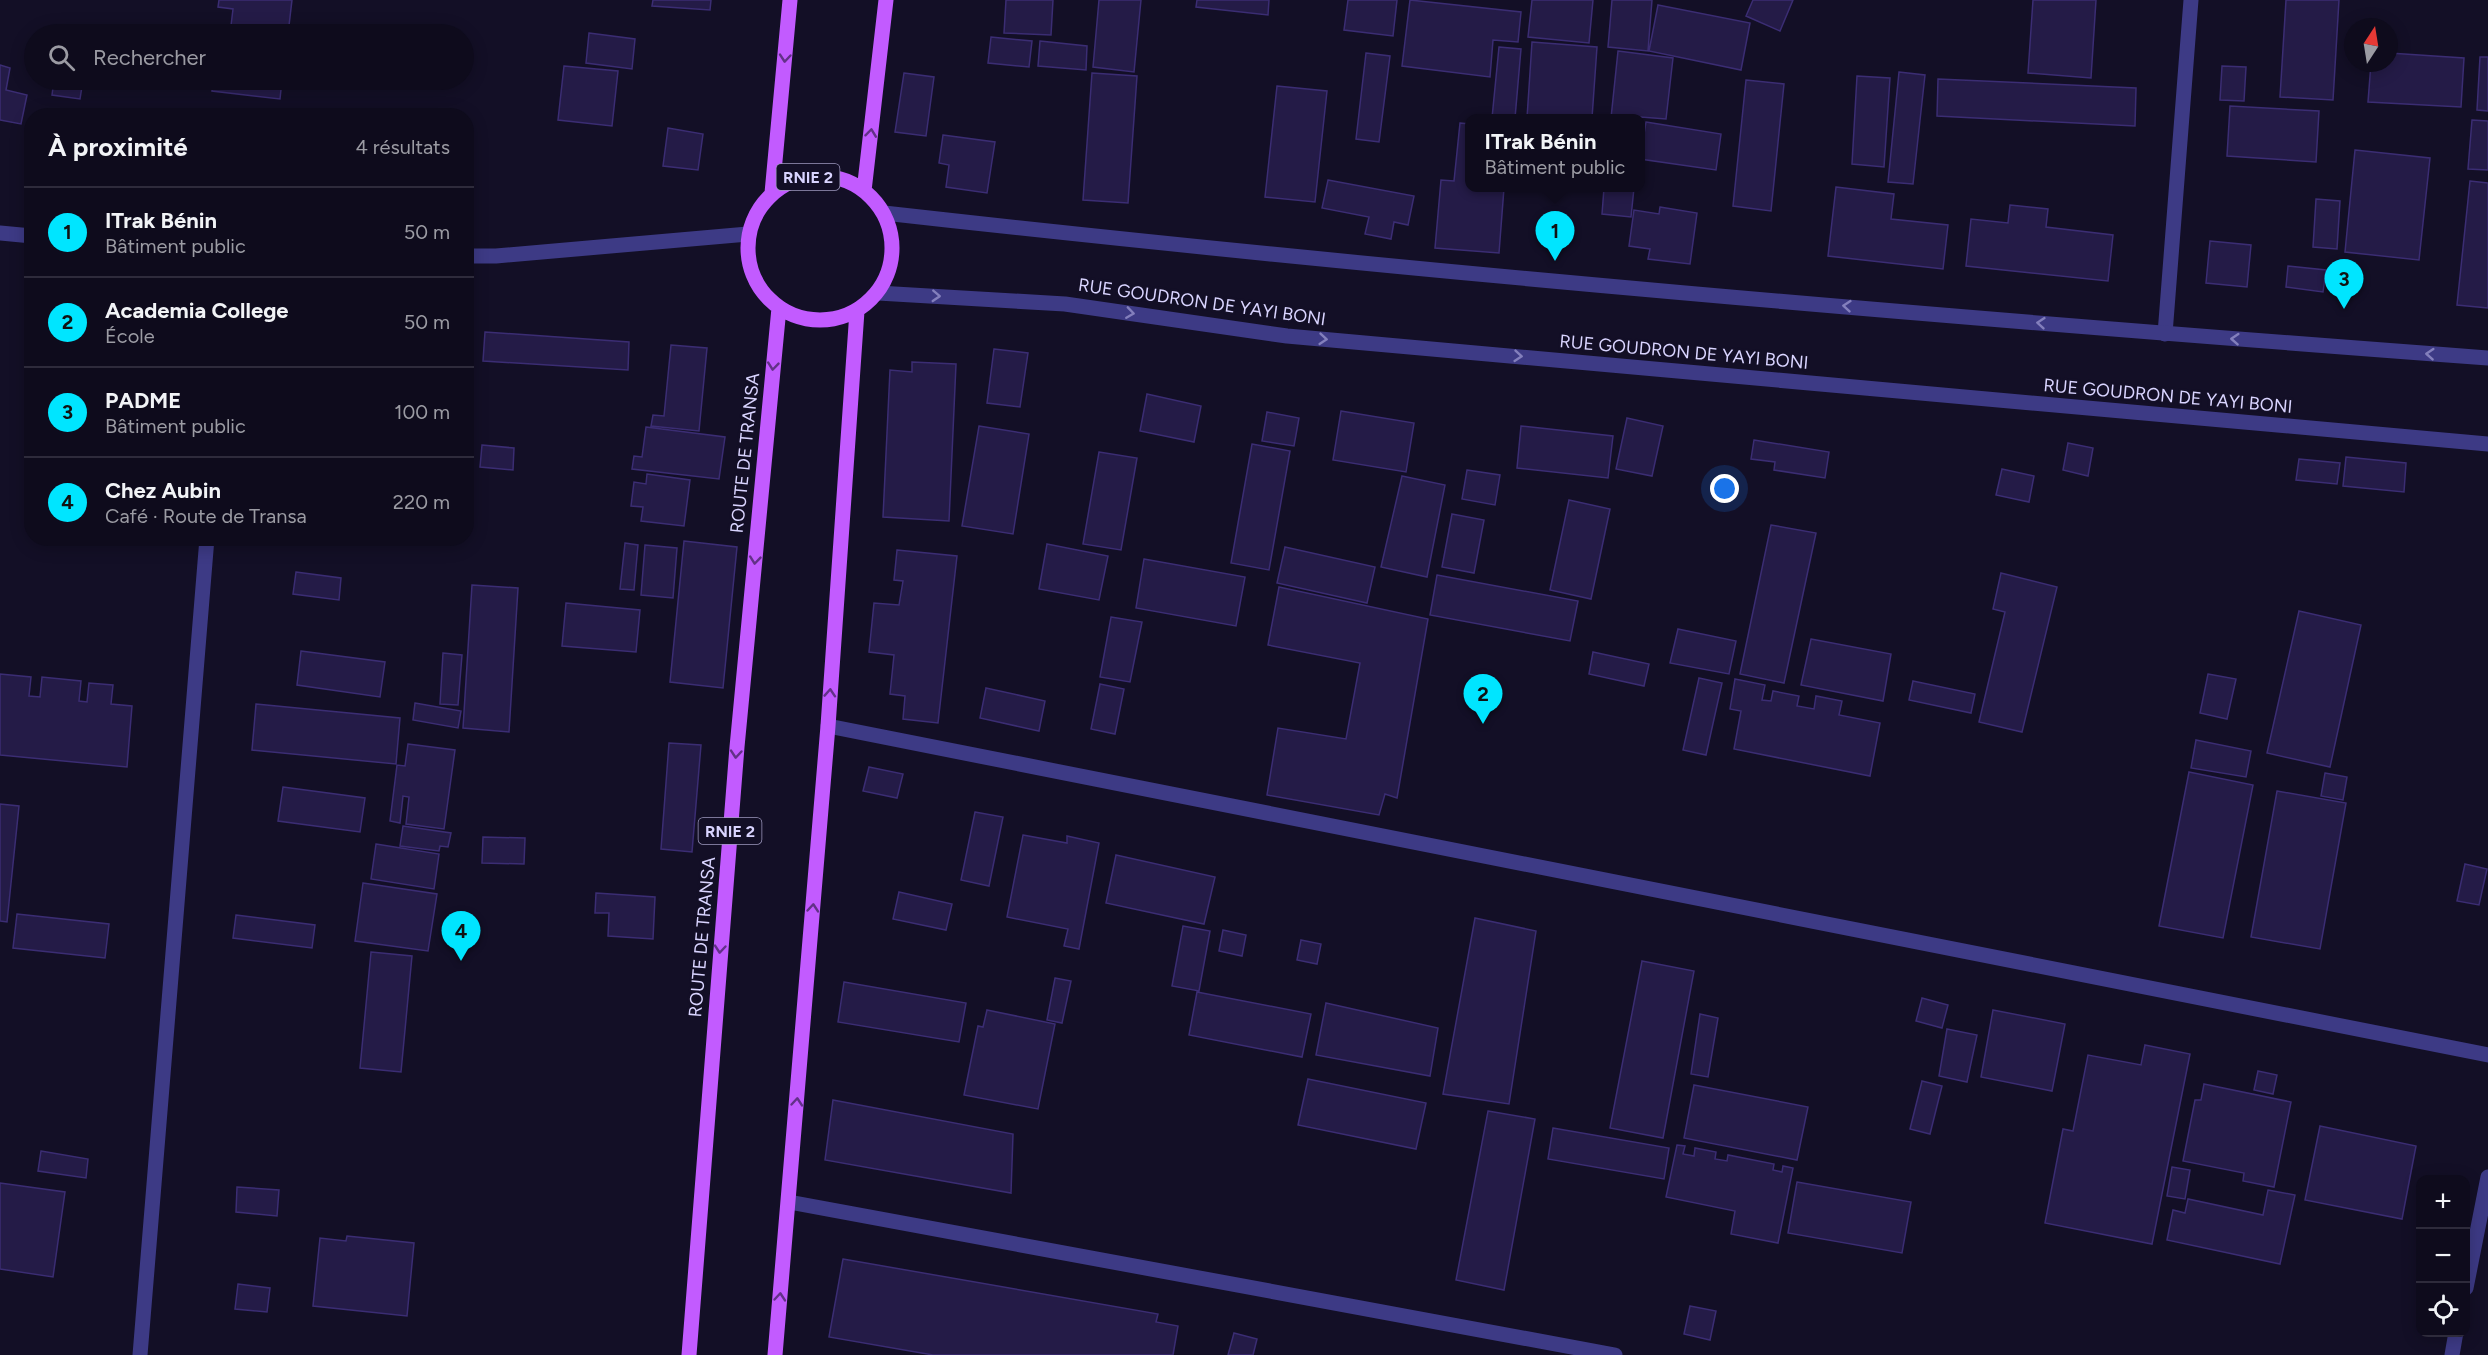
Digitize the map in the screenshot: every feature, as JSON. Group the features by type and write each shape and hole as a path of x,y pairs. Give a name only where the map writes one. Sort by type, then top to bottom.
{"main road":[{"name":"RNIE 2","path":"772,193 790,0"},
{"name":"RNIE 2","path":"864,191 886,0"},
{"name":"RNIE 2","path":"834,177 864,191 884,213 892,239 890,267 878,292 857,311 831,320 804,319 779,308 759,288 748,261 748,234 756,212 772,193 801,178 834,177"},
{"name":"ROUTE DE TRANSA","path":"689,1355 736,759 779,308"},
{"path":"775,1355 828,726 857,311"}],"street":[{"path":"2165,334 2191,0"},
{"path":"884,213 1281,256 2165,334 2488,358"},
{"path":"0,233 24,235"},
{"path":"474,256 748,234"},
{"name":"RUE GOUDRON DE YAYI BONI","path":"878,292 1065,304 1287,336 2488,444"},
{"path":"140,1355 206,546"},
{"path":"828,726 2488,1055"},
{"path":"2467,1283 2488,1177"},
{"path":"789,1202 1615,1355"},
{"path":"2452,1355 2455,1337"}],"building":[{"path":"219,0 292,0 289,24 231,24 233,9 218,7"},
{"path":"653,0 711,0 710,10 652,6"},
{"path":"1006,0 1053,0 1051,35 1004,33"},
{"path":"1099,0 1141,0 1134,72 1093,67"},
{"path":"1197,0 1269,0 1268,15 1196,7"},
{"path":"1348,0 1397,0 1393,36 1344,30"},
{"path":"1410,0 1521,12 1518,42 1493,40 1490,77 1402,66"},
{"path":"1532,0 1593,0 1589,43 1528,37"},
{"path":"1612,0 1652,0 1648,51 1608,47"},
{"path":"1753,0 1793,0 1780,31 1746,16"},
{"path":"2033,0 2096,0 2091,78 2028,73"},
{"path":"2286,0 2339,0 2333,100 2280,97"},
{"path":"1658,5 1750,23 1741,70 1649,51"},
{"path":"589,33 635,39 632,69 586,63"},
{"path":"991,37 1032,41 1029,67 988,63"},
{"path":"1040,41 1087,46 1086,70 1038,66"},
{"path":"1532,42 1597,47 1592,114 1527,114"},
{"path":"1499,47 1521,49 1515,114 1492,114"},
{"path":"1618,51 1673,58 1666,119 1645,117 1645,114 1611,114"},
{"path":"1366,53 1390,56 1379,142 1356,139"},
{"path":"2398,54 2464,58 2461,107 2368,102 2370,72 2398,72"},
{"path":"2480,57 2488,57 2488,111 2477,110"},
{"path":"0,65 10,68 6,90 27,95 21,124 0,120"},
{"path":"564,66 618,71 612,126 558,120"},
{"path":"2222,66 2246,67 2244,101 2220,100"},
{"path":"1899,72 1925,75 1913,184 1888,182"},
{"path":"904,73 934,77 926,136 895,132"},
{"path":"1092,73 1137,76 1128,203 1083,200"},
{"path":"1857,76 1890,78 1884,167 1852,164"},
{"path":"1938,79 2136,88 2135,126 1937,116"},
{"path":"1746,80 1784,84 1771,211 1733,206"},
{"path":"1277,86 1327,91 1315,202 1265,197"},
{"path":"53,90 81,90 80,99 52,95"},
{"path":"212,90 281,90 280,99"},
{"path":"2230,106 2319,111 2316,162 2227,156"},
{"path":"2472,120 2488,121 2488,170 2468,169"},
{"path":"1646,122 1721,134 1716,170 1645,160"},
{"path":"1460,123 1465,124 1465,192 1504,192 1499,253 1435,248 1441,180 1454,181"},
{"path":"668,128 703,134 698,170 663,166"},
{"path":"943,135 995,142 987,193 946,187 949,165 939,163"},
{"path":"2355,150 2430,158 2419,260 2345,252"},
{"path":"1328,180 1414,196 1408,225 1394,222 1391,239 1365,234 1369,217 1322,208"},
{"path":"2470,181 2488,183 2488,308 2457,305"},
{"path":"1836,187 1894,194 1891,219 1948,225 1943,269 1828,256"},
{"path":"1604,192 1634,192 1631,217 1602,214"},
{"path":"2316,199 2340,201 2337,249 2313,247"},
{"path":"2010,205 2048,209 2046,227 2113,235 2108,281 1966,266 1971,219 2008,223"},
{"path":"1660,207 1697,213 1690,264 1648,259 1650,249 1629,246 1634,210 1659,214"},
{"path":"2210,241 2251,245 2247,287 2206,283"},
{"path":"2288,266 2326,270 2323,292 2286,287"},
{"path":"485,332 629,342 628,370 483,361"},
{"path":"671,345 707,348 699,431 651,426 653,415 664,416"},
{"path":"994,349 1028,353 1020,407 987,403"},
{"path":"912,362 956,364 949,521 883,517 890,370 912,372"},
{"path":"1147,394 1201,406 1194,442 1140,431"},
{"path":"1341,411 1414,423 1406,472 1333,460"},
{"path":"1267,412 1299,418 1294,446 1262,441"},
{"path":"1627,418 1663,426 1652,476 1616,469"},
{"path":"979,426 1029,434 1013,534 962,526"},
{"path":"1521,426 1613,436 1608,478 1517,468"},
{"path":"646,427 725,437 719,479 632,469 634,456 642,457"},
{"path":"1754,440 1829,452 1825,478 1774,470 1775,462 1751,459"},
{"path":"2068,443 2093,448 2088,476 2063,470"},
{"path":"1252,444 1290,451 1269,570 1231,563"},
{"path":"482,445 514,448 513,470 480,467"},
{"path":"1099,452 1137,458 1121,550 1083,544"},
{"path":"2346,457 2406,463 2404,492 2343,486"},
{"path":"2299,459 2340,463 2337,484 2296,480"},
{"path":"2002,469 2034,476 2029,502 1996,495"},
{"path":"1467,470 1500,475 1495,505 1462,499"},
{"path":"647,474 690,480 684,526 641,521 643,507 631,506 634,482 646,484"},
{"path":"1402,476 1445,485 1427,577 1381,567"},
{"path":"1569,500 1610,509 1591,599 1550,590"},
{"path":"1452,514 1484,520 1474,573 1442,567"},
{"path":"1771,525 1816,533 1784,683 1740,674"},
{"path":"684,541 737,547 723,688 670,682"},
{"path":"625,543 638,545 634,590 620,589"},
{"path":"1047,544 1108,556 1099,600 1039,589"},
{"path":"645,545 677,548 673,598 641,595"},
{"path":"1285,547 1375,567 1367,603 1277,583"},
{"path":"897,550 957,556 938,723 903,719 905,696 890,694 894,655 869,652 874,603 899,605 903,581 894,580"},
{"path":"1144,559 1245,577 1236,626 1136,608"},
{"path":"296,572 341,578 339,600 293,594"},
{"path":"2001,573 2057,587 2022,732 1979,722 2005,612 1993,609"},
{"path":"1437,575 1578,601 1570,641 1430,615"},
{"path":"472,585 518,588 509,732 463,728"},
{"path":"1279,587 1428,619 1397,798 1385,794 1379,815 1267,795 1278,728 1346,739 1360,663 1268,645"},
{"path":"566,603 640,610 636,652 562,646"},
{"path":"2299,611 2361,625 2330,767 2267,753"},
{"path":"1111,617 1142,622 1130,682 1100,677"},
{"path":"1678,629 1736,641 1729,674 1670,663"},
{"path":"1811,639 1891,654 1883,701 1801,685"},
{"path":"301,651 385,662 380,697 297,685"},
{"path":"1593,652 1649,664 1644,686 1589,674"},
{"path":"443,653 462,655 458,705 440,704"},
{"path":"0,674 31,677 29,696 40,697 42,677 81,681 79,701 87,702 89,683 113,685 111,704 132,706 127,767 0,755"},
{"path":"2208,674 2236,679 2227,719 2200,713"},
{"path":"1699,678 1722,683 1706,755 1683,750"},
{"path":"1735,679 1765,685 1762,700 1771,701 1773,691 1799,696 1797,706 1814,709 1816,696 1842,701 1839,715 1880,723 1870,776 1734,749 1741,711 1730,709"},
{"path":"1913,681 1975,694 1971,713 1909,700"},
{"path":"1100,684 1124,689 1115,734 1091,729"},
{"path":"986,688 1045,701 1039,731 980,718"},
{"path":"415,703 461,711 458,728 413,720"},
{"path":"256,704 400,718 396,764 252,750"},
{"path":"2196,740 2251,751 2246,777 2191,768"},
{"path":"669,743 701,745 692,852 661,849"},
{"path":"408,744 455,750 444,829 406,824 409,797 403,796 400,823 390,821 397,765 405,766"},
{"path":"869,767 903,774 897,798 863,791"},
{"path":"2189,772 2253,785 2223,938 2159,926"},
{"path":"2325,773 2347,777 2343,800 2321,796"},
{"path":"283,787 365,798 360,832 278,821"},
{"path":"2277,791 2346,803 2320,949 2251,937"},
{"path":"0,804 19,806 7,922 0,921"},
{"path":"975,812 1003,817 989,886 961,880"},
{"path":"403,826 451,833 448,847 440,846 439,851 400,846"},
{"path":"1023,835 1067,843 1067,836 1099,843 1079,949 1064,946 1068,929 1007,917"},
{"path":"483,837 525,838 524,864 482,863"},
{"path":"376,844 439,854 434,889 371,879"},
{"path":"1116,855 1215,877 1204,924 1106,903"},
{"path":"2465,864 2487,869 2479,905 2457,901"},
{"path":"363,883 437,894 428,951 355,941"},
{"path":"899,892 952,904 946,930 893,919"},
{"path":"596,893 655,897 653,939 608,936 609,913 595,913"},
{"path":"17,914 109,924 105,958 13,948"},
{"path":"236,915 315,925 312,948 233,938"},
{"path":"1475,918 1536,931 1509,1104 1443,1094"},
{"path":"1183,926 1210,931 1199,991 1172,986"},
{"path":"1223,930 1246,935 1242,956 1219,951"},
{"path":"1301,940 1321,944 1317,964 1297,960"},
{"path":"371,952 412,956 401,1072 360,1068"},
{"path":"1642,961 1694,971 1663,1138 1610,1128"},
{"path":"1055,978 1071,981 1062,1023 1047,1020"},
{"path":"844,982 966,1003 959,1042 838,1022"},
{"path":"1197,992 1311,1014 1302,1057 1189,1035"},
{"path":"1922,998 1948,1005 1942,1028 1916,1021"},
{"path":"1326,1003 1438,1028 1430,1076 1316,1055"},
{"path":"987,1010 1055,1024 1038,1109 964,1095 978,1026 983,1027"},
{"path":"1993,1010 2065,1024 2052,1091 1981,1077"},
{"path":"1700,1014 1718,1018 1708,1077 1691,1074"},
{"path":"1947,1029 1977,1035 1967,1082 1939,1076"},
{"path":"2145,1045 2190,1054 2152,1244 2045,1223 2063,1129 2073,1131 2088,1055 2141,1065"},
{"path":"2258,1071 2277,1075 2273,1094 2254,1090"},
{"path":"1308,1079 1426,1103 1416,1149 1298,1125"},
{"path":"1922,1081 1942,1086 1930,1134 1910,1129"},
{"path":"2204,1084 2291,1102 2274,1187 2243,1181 2244,1173 2183,1161 2195,1100 2201,1100"},
{"path":"1694,1085 1808,1107 1797,1160 1684,1138"},
{"path":"833,1100 1013,1134 1011,1193 825,1160"},
{"path":"1488,1111 1535,1119 1504,1290 1456,1280"},
{"path":"2320,1126 2416,1146 2402,1219 2305,1200"},
{"path":"1553,1128 1669,1148 1664,1179 1548,1159"},
{"path":"1677,1145 1685,1146 1683,1154 1694,1156 1695,1148 1716,1152 1715,1159 1727,1161 1728,1155 1774,1164 1773,1170 1782,1172 1783,1166 1793,1168 1778,1243 1731,1234 1735,1211 1666,1197"},
{"path":"41,1151 88,1159 86,1178 38,1171"},
{"path":"2172,1167 2190,1170 2185,1199 2167,1196"},
{"path":"1797,1182 1911,1202 1902,1253 1788,1233"},
{"path":"0,1183 65,1192 53,1277 0,1269"},
{"path":"237,1187 279,1190 277,1216 236,1212"},
{"path":"2268,1190 2295,1195 2280,1264 2167,1240 2173,1210 2185,1213 2188,1199 2263,1215"},
{"path":"347,1236 414,1243 407,1316 313,1306 320,1238 346,1241"},
{"path":"843,1259 1158,1314 1156,1322 1178,1326 1173,1355 933,1355 829,1337"},
{"path":"238,1284 270,1288 267,1312 235,1309"},
{"path":"1690,1306 1716,1311 1710,1340 1684,1334"},
{"path":"1234,1333 1257,1339 1253,1355 1228,1355"}],"place":[{"name":"ITrak Bénin","path":"1555,261"},
{"name":"PADME","path":"2344,309"},
{"name":"Academia College","path":"1483,724"},
{"name":"Chez Aubin","path":"461,961"}]}
